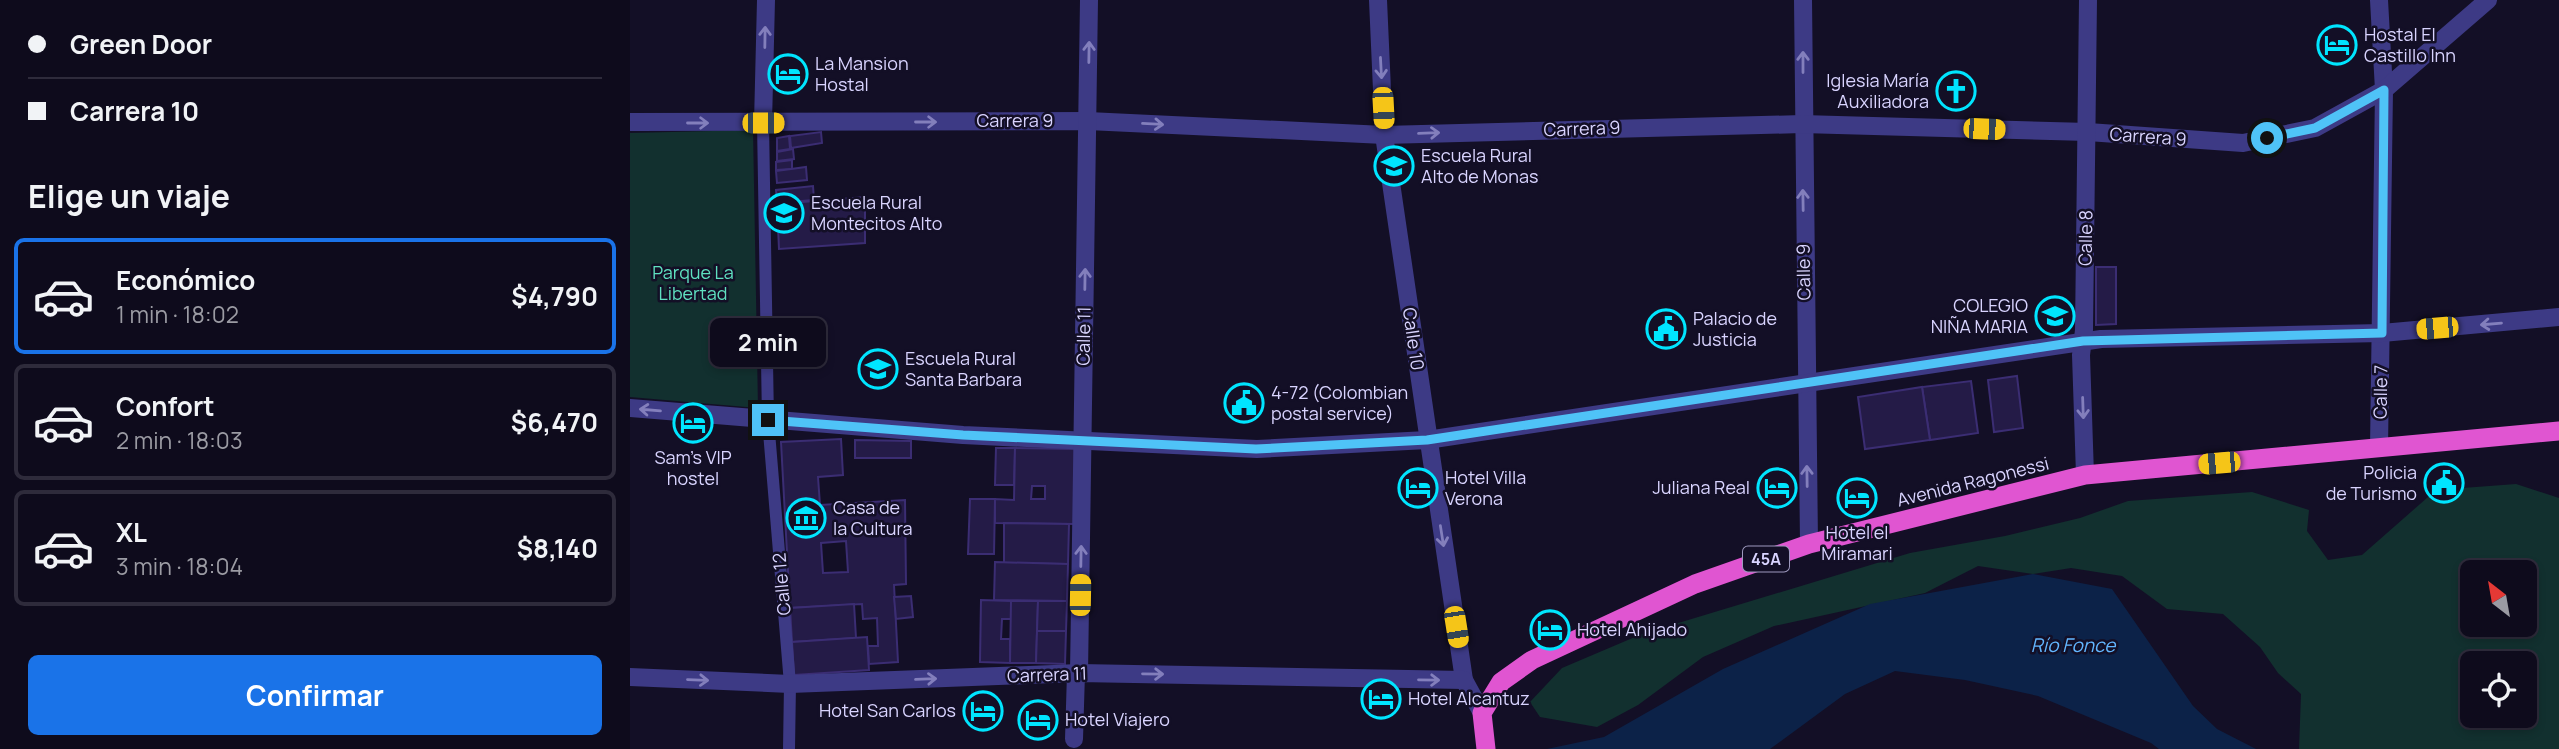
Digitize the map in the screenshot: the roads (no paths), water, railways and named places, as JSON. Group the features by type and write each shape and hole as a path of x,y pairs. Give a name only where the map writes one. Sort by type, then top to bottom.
{"highway":[{"name":"Avenida Ragonessi","path":"1482,713 1501,682 1532,660 1695,584 1809,544 2085,475 2559,431"},
{"path":"1482,713 1485,744"}],"street":[{"name":"Calle 12","path":"766,0 763,123 768,420 790,684 789,749"},
{"name":"Calle 11","path":"1074,739 1083,440 1089,0"},
{"name":"Calle 10","path":"1378,0 1384,135 1427,440 1464,680 1482,713"},
{"name":"Calle 9","path":"1803,0 1802,124 1809,544"},
{"name":"Calle 8","path":"2085,475 2083,341 2088,0"},
{"name":"Calle 7","path":"2379,0 2384,90 2379,448"},
{"name":"Carrera 9","path":"630,122 1088,121 1384,135 1802,124 2088,132 2243,143 2315,128 2384,90 2488,0"},
{"path":"630,408 963,435 1256,449 1427,440 2083,341 2382,333 2559,317"},
{"name":"Carrera 11","path":"630,677 790,684 1078,673 1464,680"}],"water":[{"name":"Río Fonce","path":"2033,574 2112,589 2193,706 2217,729 2256,749 2159,749 2151,743 2038,696 1965,680 1895,671 1845,694 1770,749 1547,749 1604,737 1723,669 1870,604"}],"place":[{"name":"Hostal El Castillo Inn","path":"2337,45"},
{"name":"La Mansion Hostal","path":"788,74"},
{"name":"Iglesia María Auxiliadora","path":"1956,91"},
{"name":"Escuela Rural Alto de Monas","path":"1394,166"},
{"name":"Escuela Rural Montecitos Alto","path":"784,213"},
{"name":"COLEGIO NIÑA MARIA","path":"2055,316"},
{"name":"Palacio de Justicia","path":"1666,329"},
{"name":"Escuela Rural Santa Barbara","path":"878,369"},
{"name":"4-72 (Colombian postal service)","path":"1244,403"},
{"name":"Sam's VIP hostel","path":"693,423"},
{"name":"Policia de Turismo","path":"2444,483"},
{"name":"Hotel Villa Verona","path":"1418,488"},
{"name":"Juliana Real","path":"1777,488"},
{"name":"Hotel el Miramari","path":"1857,498"},
{"name":"Casa de la Cultura","path":"806,518"},
{"name":"Hotel Ahijado","path":"1550,630"},
{"name":"Hotel Alcantuz","path":"1381,699"},
{"name":"Hotel San Carlos","path":"983,711"},
{"name":"Hotel Viajero","path":"1038,720"}],"park label":[{"name":"Parque La Libertad","path":"693,283"}]}
